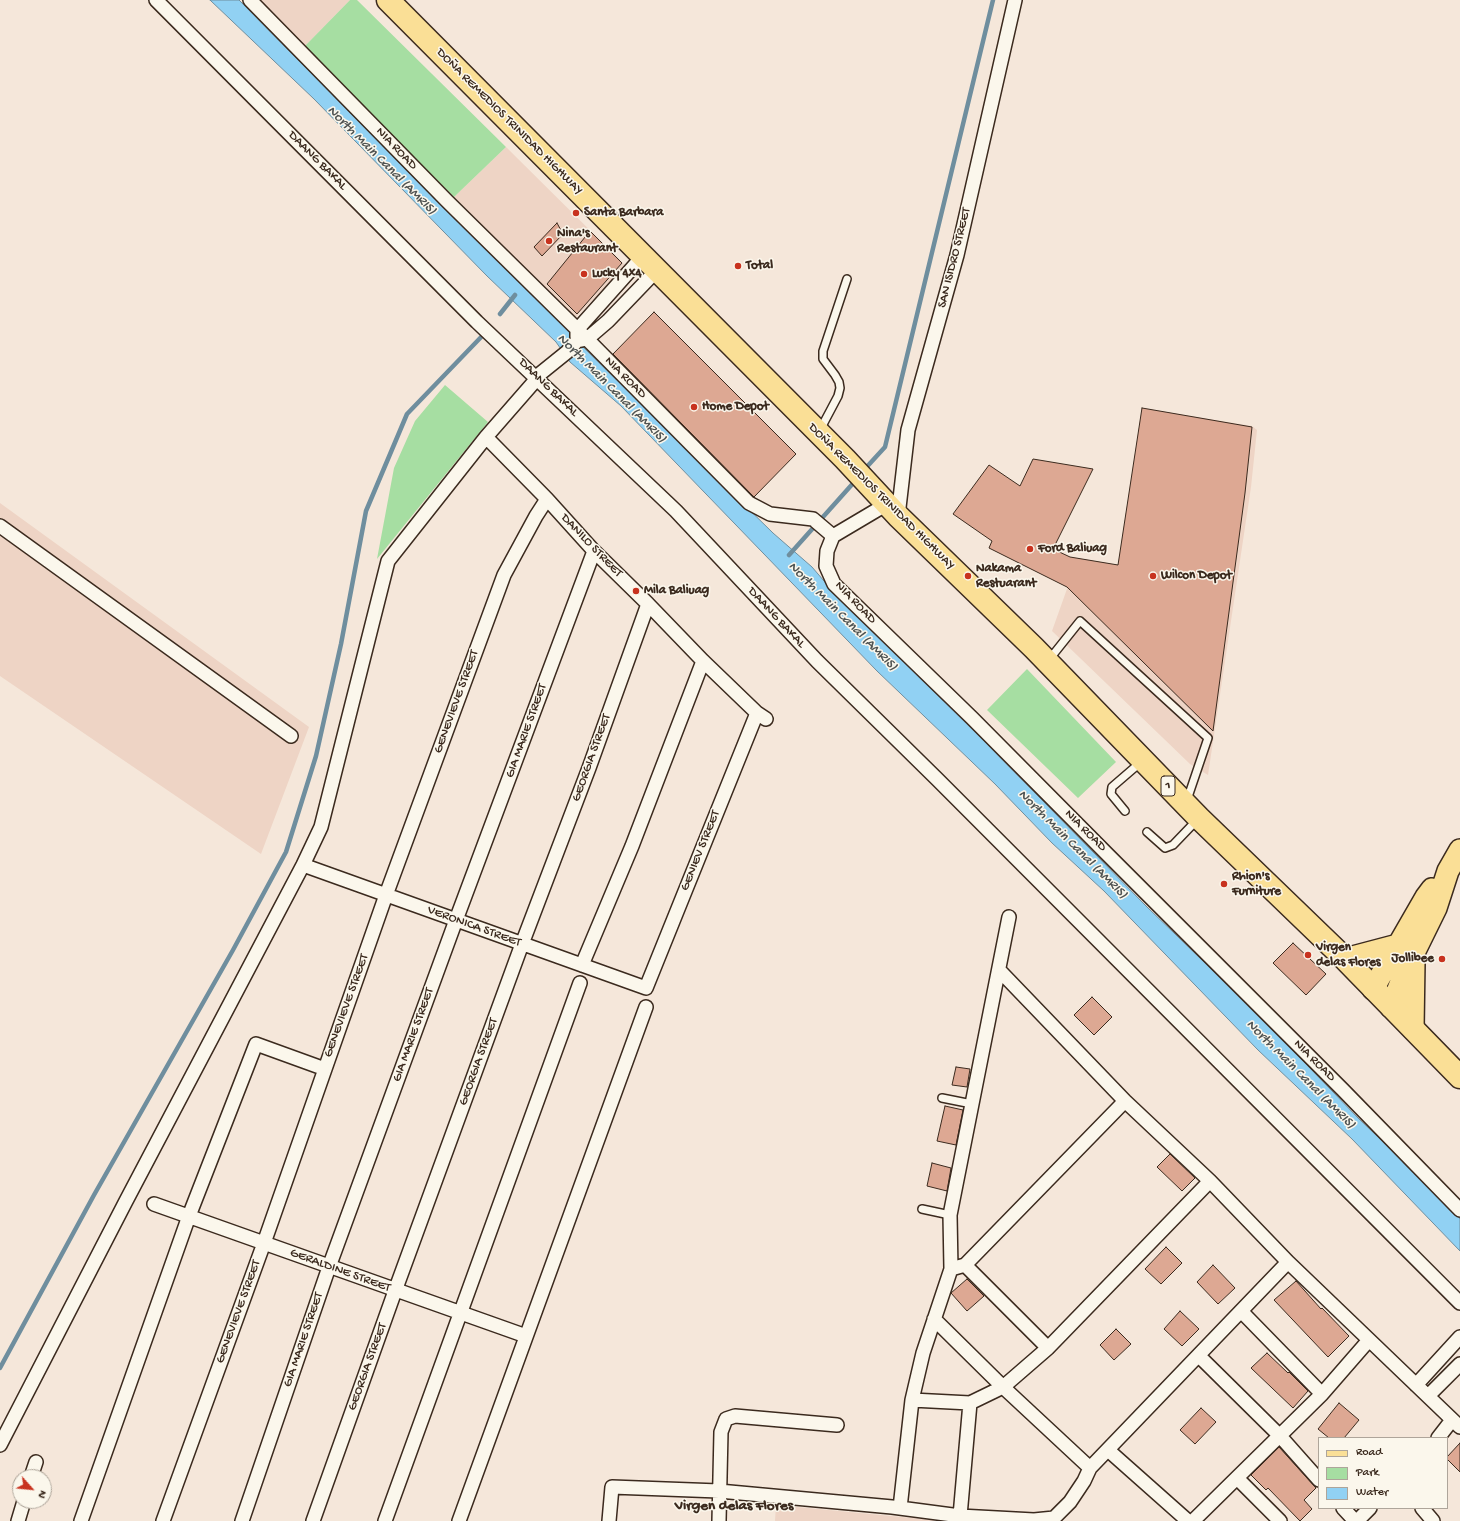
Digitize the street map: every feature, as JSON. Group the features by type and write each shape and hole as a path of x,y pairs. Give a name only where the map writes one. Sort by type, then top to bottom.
{"highway":[{"name":"DOÑA REMEDIOS TRINIDAD HIGHWAY","path":"388,0 845,459 887,504 1047,662 1192,811 1345,959 1460,1077"}],"main road":[{"path":"1392,1007 1406,949 1426,897 1448,871 1460,850"},
{"path":"1345,959 1406,949"},
{"path":"1373,989 1406,949"},
{"path":"1406,949 1413,1029"}],"street":[{"name":"DAANG BAKAL","path":"156,0 477,322 676,511 817,661 937,779 1460,1303"},
{"name":"NIA ROAD","path":"250,0 581,337 750,503 770,514 817,523 832,536 827,551 826,566 834,584 972,718 1342,1089 1460,1210"},
{"name":"SAN ISIDRO STREET","path":"887,504 957,255 1014,0"},
{"path":"581,337 608,321 650,263"},
{"path":"0,1444 303,865 321,827 388,561 486,437 534,382 536,377 568,352 650,263"},
{"name":"DANILO STREET","path":"486,437 594,551 703,661 762,716"},
{"name":"GENEVIEVE STREET","path":"163,1521 264,1243 386,895 504,575 536,516 547,500"},
{"path":"832,536 887,504"},
{"path":"0,526 291,736"},
{"name":"GIA MARIE STREET","path":"242,1521 329,1267 456,920 594,551"},
{"name":"GEORGIA STREET","path":"313,1521 522,944 589,768 648,604"},
{"path":"582,965 632,846 703,661"},
{"name":"GENIEV STREET","path":"646,988 762,716"},
{"name":"VERONICA STREET","path":"303,865 646,988"},
{"path":"900,1508 912,1400 923,1353 951,1269 950,1215 1009,917"},
{"path":"999,970 1125,1101 1210,1181 1288,1262 1456,1424 1439,1437"},
{"path":"385,1521 580,983"},
{"path":"458,1521 646,1007"},
{"path":"81,1521 189,1216 256,1044 325,1069"},
{"path":"951,1269 965,1265 1125,1101"},
{"path":"912,1400 970,1403 1003,1387 1048,1348 1210,1181"},
{"name":"GERALDINE STREET","path":"154,1204 526,1336"},
{"path":"609,1521 612,1487 720,1491 900,1508 960,1516 1034,1520 1054,1518 1070,1502 1084,1482 1090,1468 1288,1262"},
{"path":"965,1265 1048,1348"},
{"path":"1241,1311 1322,1394"},
{"path":"934,1319 1003,1387 1090,1468"},
{"path":"1416,1384 1460,1337"},
{"path":"1193,1521 1322,1394 1369,1340"},
{"path":"1199,1356 1280,1436 1318,1479"},
{"path":"1428,1396 1460,1364"},
{"path":"960,1516 970,1403"},
{"path":"719,1521 721,1432 726,1419 735,1416 837,1425"},
{"path":"1108,1450 1188,1521"},
{"path":"34,1469 36,1462"},
{"path":"1237,1478 1280,1521"},
{"path":"18,1521 22,1509"},
{"path":"1344,1509 1356,1521 1369,1509"},
{"path":"1423,1509 1433,1521"}],"lane":[{"path":"818,433 838,396 840,388 836,375 824,359 823,351 847,279"},
{"path":"1047,662 1080,621 1208,738 1192,811 1173,845 1165,848 1147,832"},
{"path":"1125,811 1111,794 1112,787 1142,760"},
{"path":"942,1098 972,1104"},
{"path":"922,1209 950,1215"}],"shaded area":[{"path":"260,0 350,0 304,47"},
{"path":"506,147 626,266 575,318 454,197"},
{"name":"Wilcon Depot","path":"1142,408 1252,426 1257,430 1251,487 1208,775 1190,764 1052,631 1078,558 1118,565"},
{"path":"0,503 309,727 261,854 0,676"},
{"path":"776,1505 943,1521 775,1521"}],"green space":[{"path":"350,0 357,0 506,147 454,197 304,47"},
{"path":"445,385 488,422 377,559 394,468 415,421"},
{"path":"1027,669 1116,762 1078,798 987,710"}],"water":[{"name":"North Main Canal (AMRIS)","path":"210,0 239,0 463,227 570,330 577,341 773,533 812,567 830,588 987,744 1147,907 1257,1013 1358,1118 1416,1173 1460,1219 1460,1251 1352,1139 1258,1050 1104,891 1052,843 995,784 877,671 621,406 570,362 556,342 487,276 314,99"}],"building":[{"name":"Nina's Restaurant","path":"557,223 563,234 542,256 534,247"},
{"name":"Lucky 4x4","path":"590,231 622,263 577,314 547,284"},
{"path":"654,312 796,454 754,497 613,354"},
{"name":"Wilcon Depot","path":"1142,408 1252,427 1245,493 1213,731 1067,587 989,548 992,541 953,514 989,465 1020,486 1033,459 1093,469 1053,549 1070,557 1118,565"},
{"path":"1293,943 1326,974 1306,995 1273,963"},
{"path":"1092,997 1112,1017 1094,1035 1074,1015"},
{"path":"956,1067 970,1069 967,1087 952,1085"},
{"path":"945,1106 963,1110 956,1145 937,1141"},
{"path":"1170,1154 1195,1178 1182,1191 1157,1167"},
{"path":"932,1163 951,1168 947,1191 927,1186"},
{"path":"1166,1247 1182,1263 1161,1284 1145,1269"},
{"path":"1213,1265 1235,1288 1218,1304 1197,1282"},
{"path":"967,1279 984,1296 967,1311 951,1293"},
{"path":"1296,1281 1321,1309 1322,1308 1349,1336 1328,1357 1274,1300"},
{"path":"1180,1311 1199,1329 1182,1346 1164,1329"},
{"path":"1116,1329 1131,1344 1114,1360 1100,1345"},
{"path":"1267,1353 1308,1391 1293,1408 1251,1368"},
{"path":"1339,1403 1359,1420 1345,1437 1328,1437 1318,1429"},
{"path":"1201,1408 1216,1422 1195,1444 1180,1430"},
{"path":"1460,1443 1460,1472 1448,1460 1448,1456"},
{"path":"1279,1447 1316,1488 1304,1500 1312,1509 1300,1521 1268,1488 1266,1490 1251,1475"}],"waterway":[{"path":"863,471 885,447 993,0"},
{"path":"500,314 515,295"},
{"path":"0,1368 94,1195 233,950 286,852 316,756 341,644 366,511 407,414 485,333"},
{"path":"789,555 856,480"}],"place":[{"name":"Santa Barbara","path":"576,213"},
{"name":"Nina's Restaurant","path":"549,241"},
{"name":"Total","path":"738,266"},
{"name":"Lucky 4x4","path":"584,274"},
{"name":"Home Depot","path":"694,407"},
{"name":"Ford Baliuag","path":"1030,549"},
{"name":"Nakama Restuarant","path":"968,576"},
{"name":"Wilcon Depot","path":"1153,576"},
{"name":"Mila Baliuag","path":"636,591"},
{"name":"Rhion's Furniture","path":"1224,884"},
{"name":"Virgen delas Flores","path":"1308,955"},
{"name":"Jollibee","path":"1442,959"}],"district":[{"name":"Virgen delas Flores","path":"734,1507"}]}
